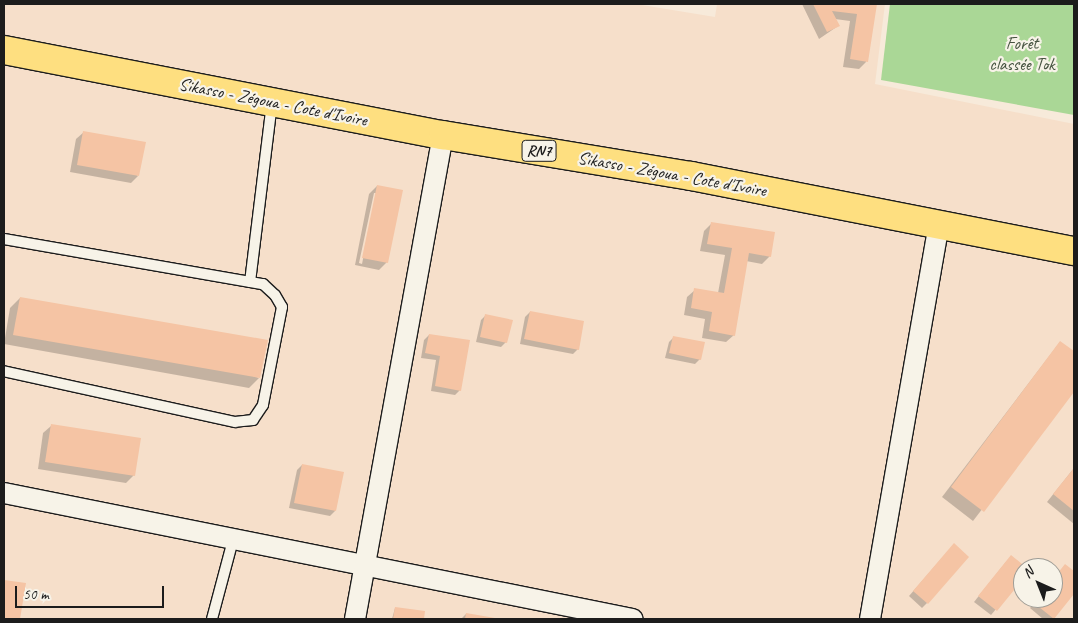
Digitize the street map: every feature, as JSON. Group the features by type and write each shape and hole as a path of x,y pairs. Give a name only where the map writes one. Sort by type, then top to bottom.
{"highway":[{"name":"Sikasso - Zégoua - Cote d'Ivoire","path":"4,50 443,135 691,176 1074,251"}],"street":[{"path":"355,619 366,567 443,135"},
{"path":"870,619 939,224"},
{"path":"4,493 610,617 633,619"}],"lane":[{"path":"250,282 272,102"},
{"path":"4,239 263,284 275,295 282,307 263,405 253,420 236,422 4,371"},
{"path":"212,619 233,540"}],"shaded area":[{"path":"4,4 636,4 715,17 717,4 885,4 875,84 1074,124 1074,619 4,619"}],"green space":[{"name":"Forêt classée Tok","path":"890,4 1074,4 1074,115 881,80"}],"building":[{"path":"813,4 877,4 868,62 850,59 857,14 832,11 840,26 827,32"},
{"path":"83,131 146,142 139,176 77,165"},
{"path":"377,185 403,190 388,263 362,258"},
{"path":"711,222 775,232 771,257 749,253 735,336 709,331 712,312 691,308 694,288 724,293 732,248 707,244"},
{"path":"20,297 268,340 260,378 13,335"},
{"path":"530,311 584,321 579,350 524,339"},
{"path":"485,314 513,320 507,343 480,337"},
{"path":"429,334 470,340 461,391 435,386 440,356 425,353"},
{"path":"673,336 705,342 701,360 669,353"},
{"path":"1060,341 1074,351 1074,392 984,512 951,487"},
{"path":"51,424 141,438 135,476 45,462"},
{"path":"302,464 344,472 336,511 294,503"},
{"path":"1074,468 1074,511 1053,494"},
{"path":"954,543 969,557 928,604 913,591"},
{"path":"1011,555 1015,558 1013,558 1013,591 997,611 978,596"},
{"path":"1065,564 1074,571 1074,594 1063,608 1063,566"},
{"path":"4,580 26,583 20,619 4,619"},
{"path":"395,607 425,611 424,619 393,619"},
{"path":"1040,608 1063,608 1054,619"},
{"path":"466,613 495,618 495,619 465,619"}]}
